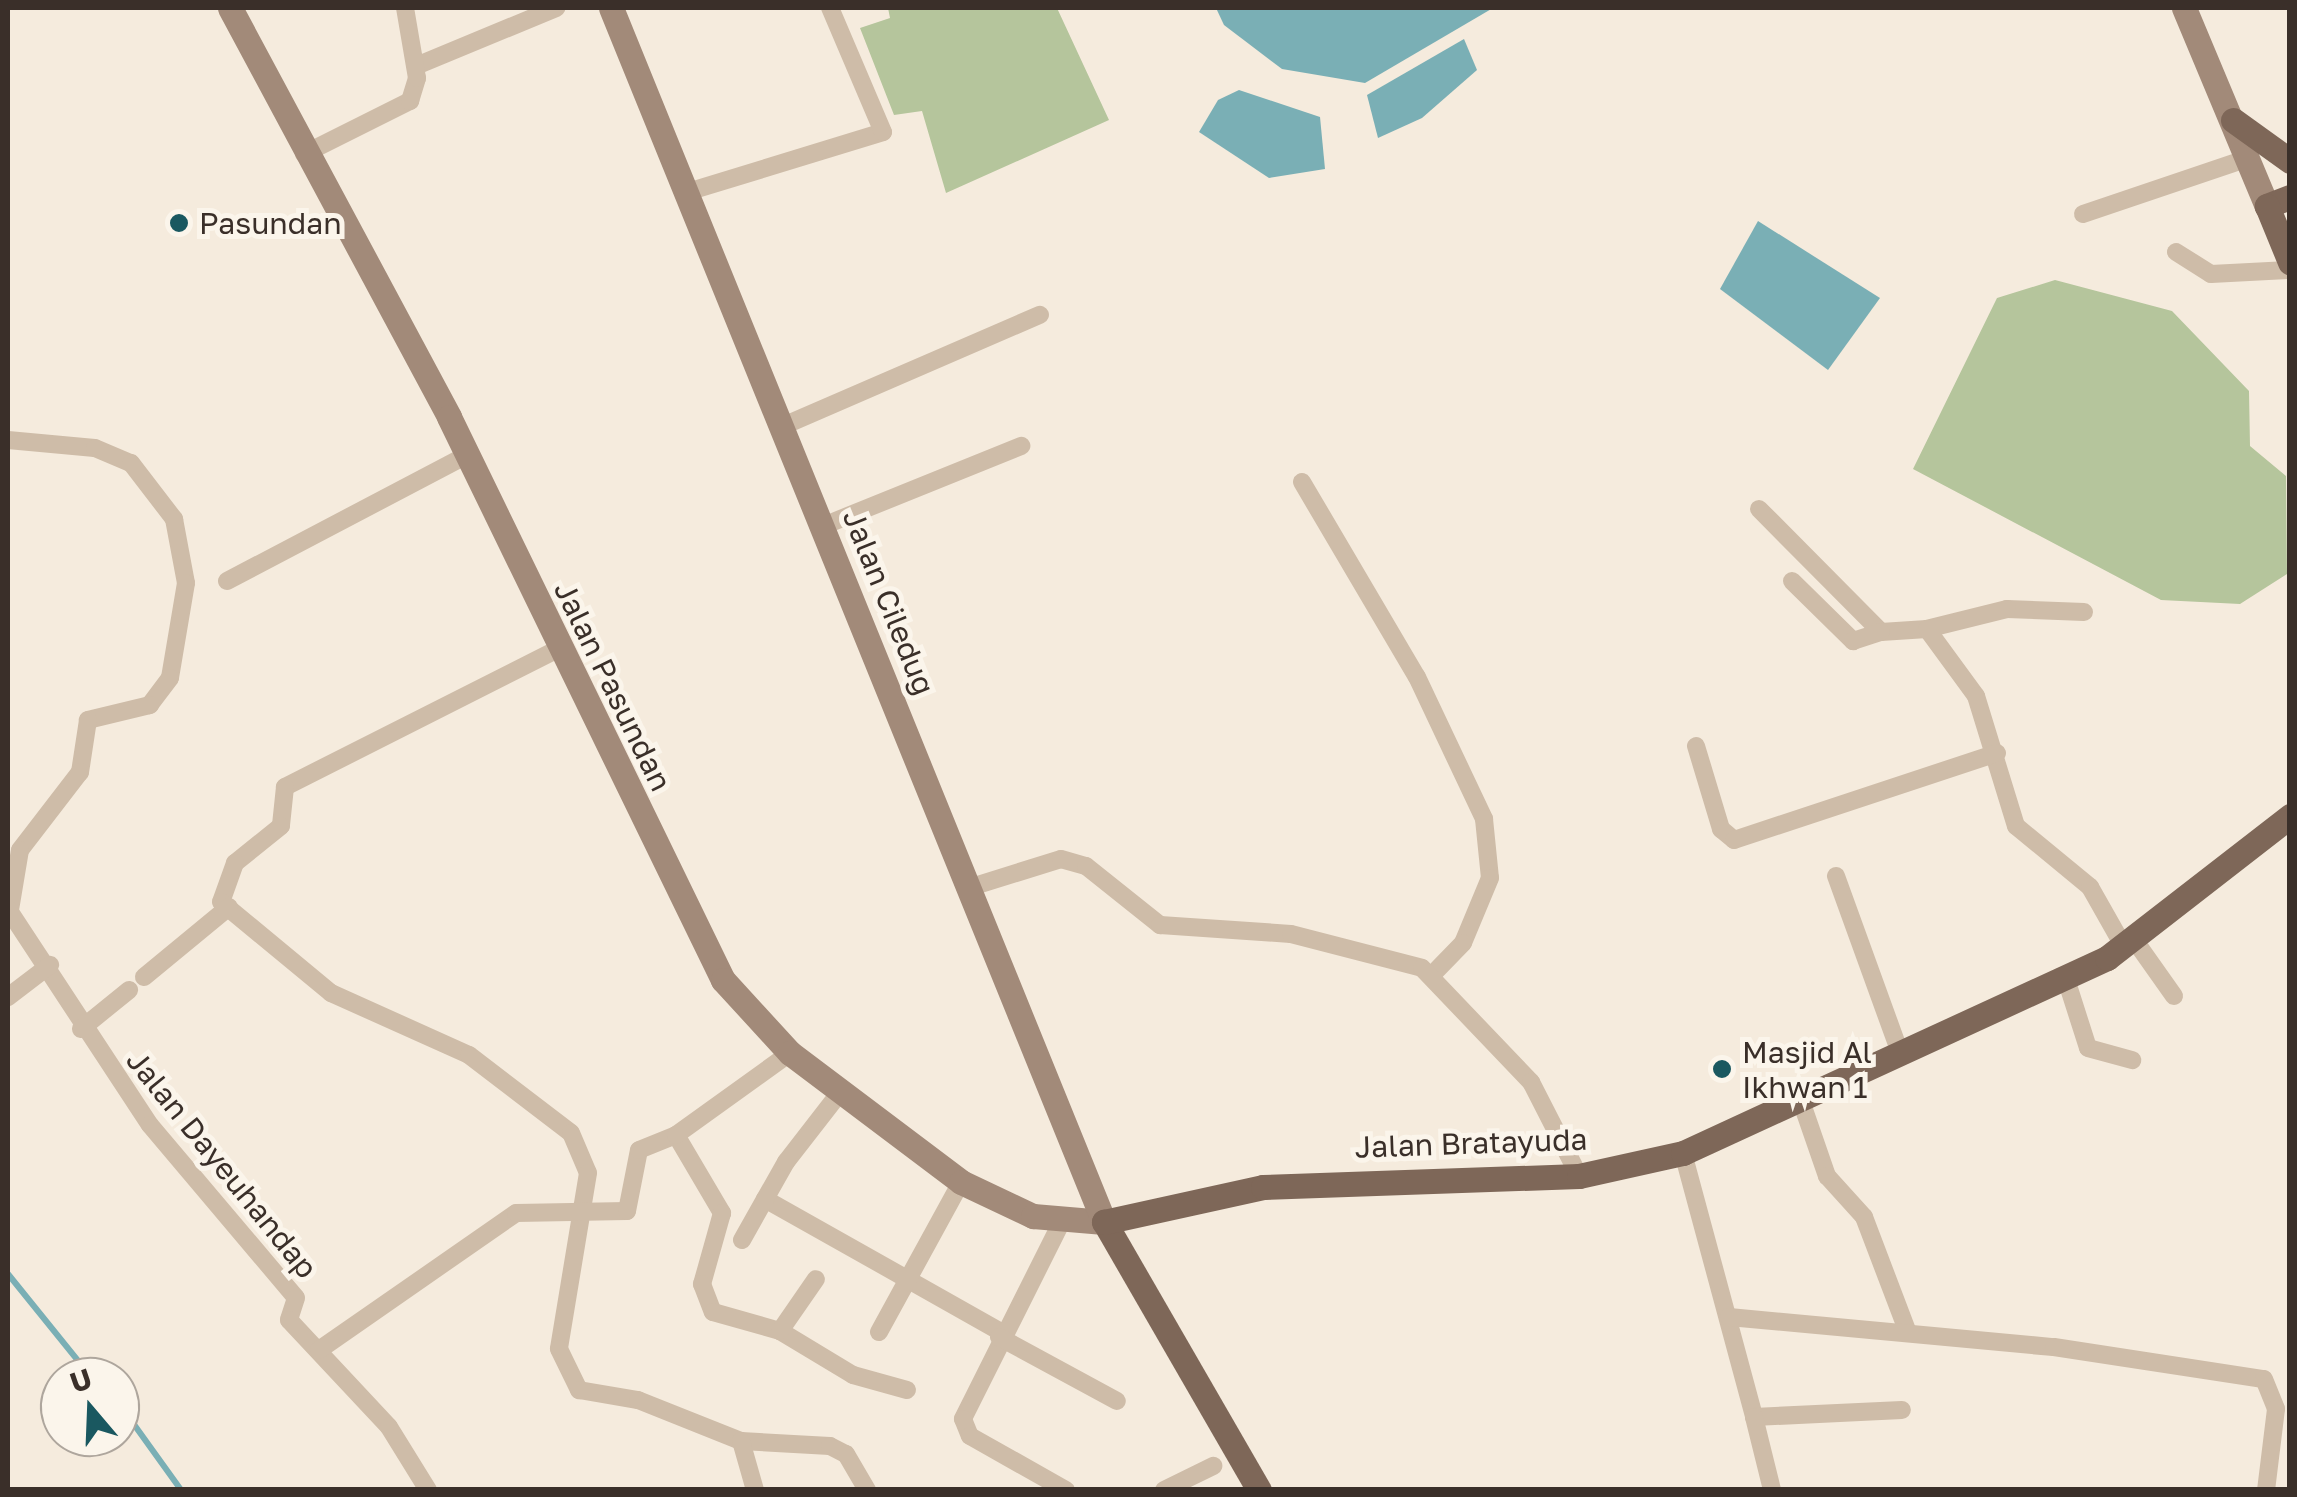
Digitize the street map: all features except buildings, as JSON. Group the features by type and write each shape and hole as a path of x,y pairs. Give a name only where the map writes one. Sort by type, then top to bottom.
{"main road":[{"path":"2233,120 2290,161"},
{"path":"2278,202 2287,248"},
{"name":"Jalan Bratayuda","path":"1104,1222 1217,1194 1335,1180 1579,1176 1684,1153 2066,979 2128,942 2290,816"},
{"path":"1104,1222 1259,1490"}],"street":[{"name":"Jalan Pasundan","path":"230,8 304,154 467,455 696,934 723,980 790,1053 961,1182 1061,1223 1104,1222"},
{"path":"304,154 410,100 416,66 405,8"},
{"path":"416,66 512,16 556,8"},
{"name":"Jalan Ciledug","path":"610,8 1104,1222"},
{"path":"684,192 764,161 880,134 880,124 830,8"},
{"path":"2184,8 2248,158 2278,202"},
{"path":"2083,214 2248,158"},
{"path":"2176,252 2210,274 2290,270"},
{"path":"783,426 1040,314"},
{"path":"8,440 96,448 130,463 174,520 186,583 170,678 150,705 88,720 80,772 20,850 12,912"},
{"path":"823,526 1021,446"},
{"path":"227,581 467,455"},
{"path":"1302,482 1417,677 1484,819 1490,878 1476,921 1432,975"},
{"path":"1759,509 1881,632"},
{"path":"1792,581 1852,641 1881,632 1926,628 2008,610 2084,612"},
{"path":"1926,628 1976,696 1998,752 2016,826 2090,887 2128,942 2174,996"},
{"path":"558,649 285,786 281,826 235,862 225,884 229,907 331,993 468,1055 571,1133 588,1173 596,1213 558,1350 572,1384 741,1441 830,1446 846,1454 868,1490"},
{"path":"1696,746 1721,829 1734,840 1998,752"},
{"path":"968,888 1061,860 1086,866 1160,925 1291,934 1432,975 1555,1114 1579,1176"},
{"path":"1836,876 1900,1053"},
{"path":"81,1029 229,907"},
{"name":"Jalan Dayeuhandap","path":"12,912 48,960 81,1029 296,1298 289,1320 389,1427 428,1490"},
{"path":"8,997 48,960"},
{"path":"2066,979 2088,1048 2132,1060"},
{"path":"319,1350 501,1220 596,1213 635,1205 639,1150 676,1135 790,1053"},
{"path":"742,1240 841,1091"},
{"path":"1800,1098 1828,1176 1864,1217 1908,1334"},
{"path":"676,1135 722,1213 708,1248 707,1302 725,1320 780,1331 853,1375 907,1390"},
{"path":"1684,1153 1772,1490"},
{"path":"879,1332 961,1182"},
{"path":"765,1200 1117,1400"},
{"path":"1061,1223 1000,1335 963,1419 970,1436 1066,1490"},
{"path":"780,1331 816,1279"},
{"path":"1729,1317 1908,1334 2264,1379 2276,1409 2266,1490"},
{"path":"1754,1417 1902,1410"},
{"path":"741,1441 755,1490"},
{"path":"1164,1490 1213,1466"}],"green space":[{"path":"888,8 1057,8 1109,120 946,193 922,111 894,115 860,28 890,18"},
{"path":"2055,280 2172,311 2249,391 2250,446 2286,476 2287,574 2240,604 2161,600 1913,469 1997,298"}],"water":[{"path":"1216,8 1493,8 1365,83 1282,69 1224,25"},
{"path":"1464,39 1477,70 1422,118 1378,138 1367,95"},
{"path":"1239,90 1320,117 1325,169 1269,178 1199,132 1218,100"},
{"path":"1758,221 1880,298 1828,370 1720,289"}],"waterway":[{"path":"8,1274 75,1357"},
{"path":"140,1433 181,1490"}],"place":[{"name":"Pasundan","path":"179,223"},
{"name":"Masjid Al Ikhwan 1","path":"1722,1069"}]}
